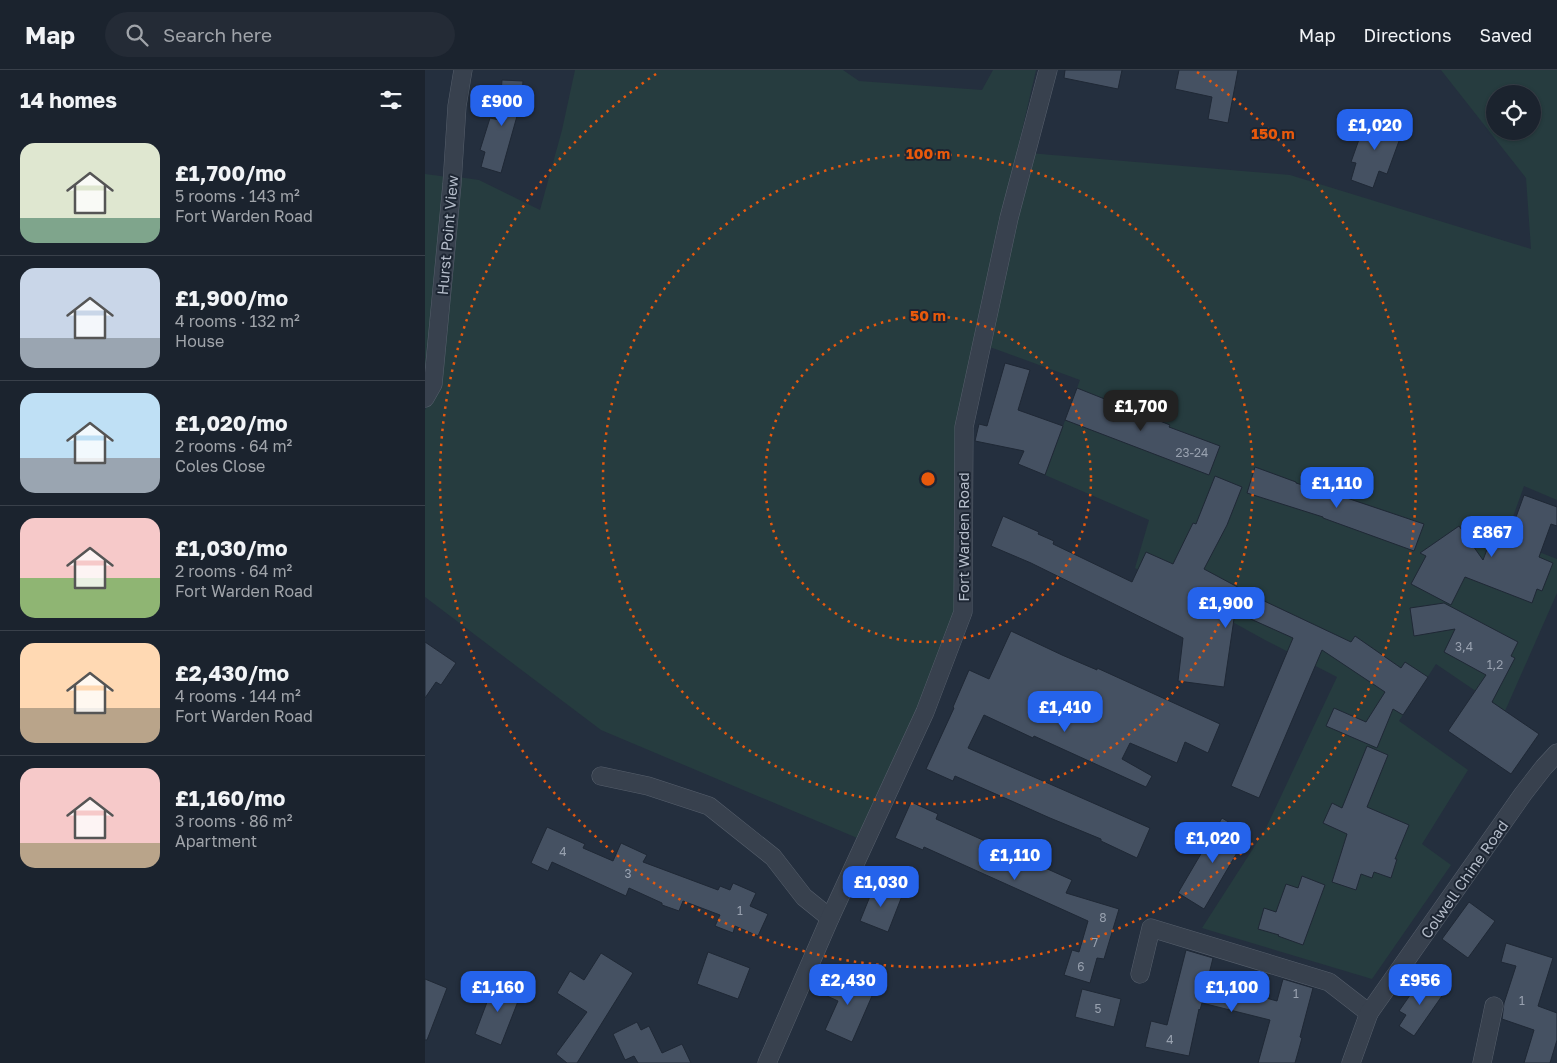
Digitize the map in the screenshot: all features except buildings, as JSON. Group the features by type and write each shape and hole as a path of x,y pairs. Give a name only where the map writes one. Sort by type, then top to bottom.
{"street":[{"name":"Hurst Point View","path":"425,398 433,384 453,184 457,106 463,70"},
{"name":"Fort Warden Road","path":"767,1063 830,918 925,712 963,612 963,427 1009,218 1048,70"},
{"name":"Colwell Chine Road","path":"1351,1063 1369,1013 1523,794 1557,753"},
{"path":"601,776 648,786 709,806 773,857 804,897 830,918"},
{"path":"1140,974 1151,928 1329,982 1369,1013"},
{"path":"1482,1063 1494,1006"}],"green space":[{"path":"575,70 843,70 859,81 982,90 993,70 1036,70 1017,152 1290,175 1531,249 1526,178 1496,140 1541,140 1541,85 1486,85 1486,127 1441,70 1557,70 1557,500 1524,486 1505,539 1557,559 1557,593 1505,711 1436,664 1399,721 1468,770 1422,844 1451,865 1372,979 1202,928 1265,830 1337,677 1265,640 1135,568 1149,520 1045,475 1080,380 987,346 981,320 958,612 862,840 601,730 425,597 425,410 438,386 458,177 479,180 540,210 562,130"},
{"path":"425,174 448,177 425,387"}]}
